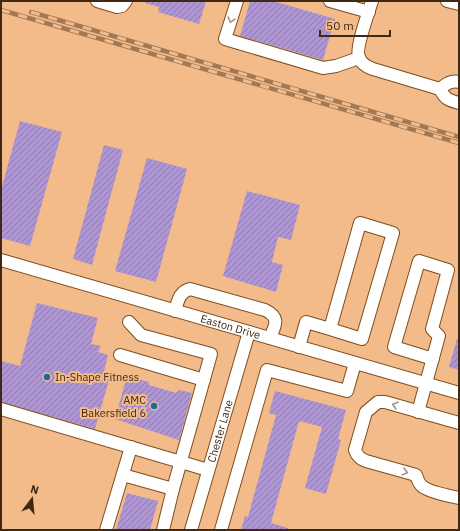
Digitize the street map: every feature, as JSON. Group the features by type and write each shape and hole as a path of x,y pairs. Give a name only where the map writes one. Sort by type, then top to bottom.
{"street":[{"path":"97,1 118,7 122,6 126,1"},
{"path":"237,1 225,39 323,68 336,66 359,58"},
{"path":"330,1 371,7 358,53 359,58 366,66 440,89 448,100 459,103"},
{"path":"447,1 459,4"},
{"path":"440,89 450,82 459,82"},
{"path":"299,347 306,322 362,339 393,233 360,224 330,329"},
{"name":"Easton Drive","path":"1,260 459,393"},
{"path":"418,412 433,359 439,336 432,329 448,270 420,261 394,347 433,359"},
{"path":"176,311 180,296 185,290 190,289 265,310 272,314 276,323 270,338"},
{"path":"129,322 141,335 211,354 163,530"},
{"name":"Chester Lane","path":"191,530 249,332"},
{"path":"120,356 204,380"},
{"path":"221,530 267,370 347,391 355,363"},
{"path":"459,423 385,402 378,402 366,412 355,450 356,454 361,459 416,475 422,486 432,491 459,498"},
{"path":"1,409 208,470"},
{"path":"106,530 131,447"},
{"path":"123,475 173,489"}],"building":[{"path":"145,1 206,1 199,24 158,12 159,7 145,3"},
{"path":"250,1 273,1 335,19 323,60 240,36"},
{"path":"20,121 62,132 30,246 1,238 1,190"},
{"path":"104,145 123,150 92,265 73,259"},
{"path":"147,158 187,169 156,282 115,271"},
{"path":"247,191 300,205 291,240 278,237 272,262 283,265 276,292 223,276"},
{"path":"37,303 98,318 91,344 101,346 98,352 108,355 104,371 111,373 95,429 1,402 1,361 20,366"},
{"path":"457,339 459,339 459,370 449,367"},
{"name":"AMC Bakersfield 6","path":"127,376 149,382 149,385 176,393 179,390 192,393 179,440 115,419"},
{"path":"275,391 346,410 338,439 341,440 326,494 305,488 322,427 299,421 271,523 288,528 288,530 241,530 245,516 248,517 276,415 269,413"},
{"path":"127,493 158,501 150,530 116,530"}],"railway":[{"path":"1,10 459,143"},
{"path":"31,12 459,137"}],"place":[{"name":"In-Shape Fitness","path":"47,377"},
{"name":"AMC Bakersfield 6","path":"154,406"}]}
